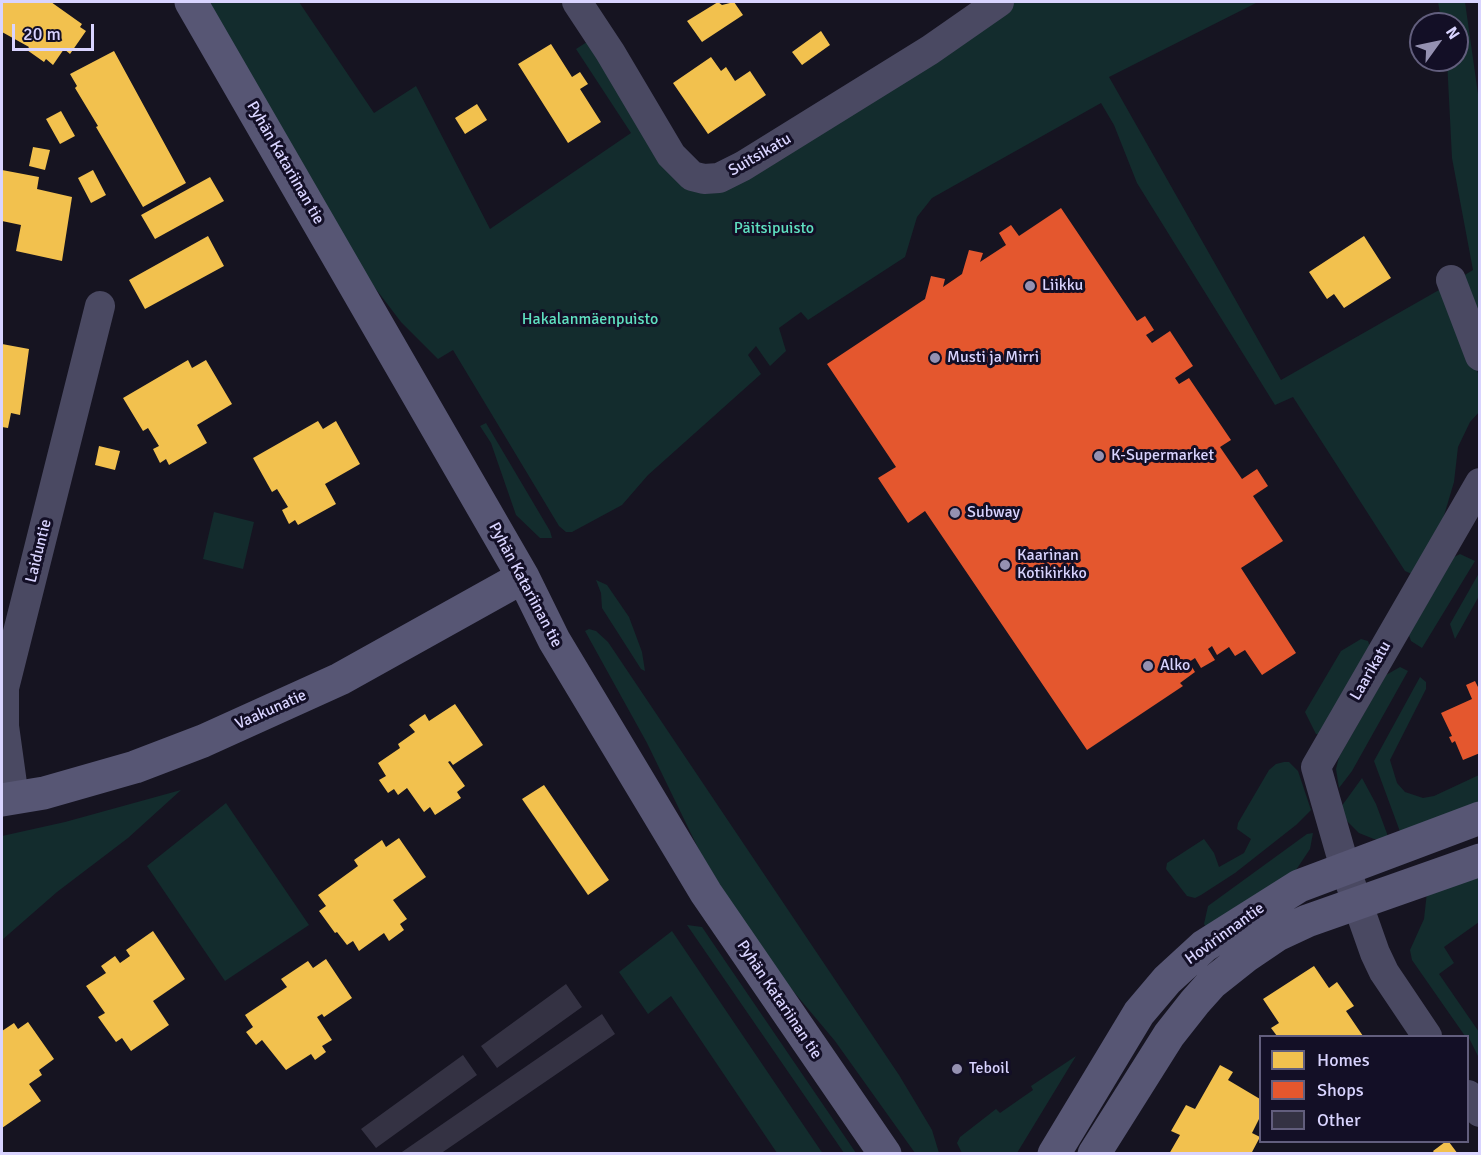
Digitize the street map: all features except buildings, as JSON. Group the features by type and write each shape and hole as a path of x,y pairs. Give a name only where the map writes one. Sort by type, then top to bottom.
{"street":[{"name":"Pyhän Katariinan tie","path":"191,2 523,577 554,640 706,893 885,1154"},
{"name":"Suitsikatu","path":"577,2 610,52 671,155 692,176 704,179 719,178 743,166 930,50 999,2"},
{"path":"1451,280 1479,356"},
{"name":"Laiduntie","path":"8,799 4,688 100,306"},
{"name":"Laarikatu","path":"1426,1035 1384,972 1345,868 1316,766 1479,483"},
{"name":"Vaakunatie","path":"8,799 44,793 135,767 203,741 340,679 523,577"},
{"name":"Hovirinnantie","path":"1054,1154 1139,1013 1182,965 1212,941 1269,902 1299,886 1479,818"},
{"name":"Hovirinnantie","path":"1094,1154 1169,1035 1212,983 1277,935 1307,921 1479,860"},
{"path":"1469,1098 1479,1112"}],"green space":[{"path":"207,2 299,2 374,113 416,86 490,229 631,133 576,49 590,40 690,185 987,22 1015,2 1258,2 1109,77 1281,380 1446,286 1479,376 1480,411 1470,422 1458,447 1454,482 1440,529 1414,575 1405,571 1293,397 1275,405 1137,183 1114,125 1101,103 932,198 917,217 905,257 808,320 801,312 779,328 786,351 770,366 756,346 748,355 761,374 648,475 622,505 572,532 566,532 559,526 453,350 438,359 401,322 369,280"},
{"path":"1438,2 1465,2 1466,12 1440,12"},
{"path":"1469,30 1479,101 1479,325 1458,279 1473,270 1452,158 1448,72 1469,72"},
{"path":"486,423 552,538 540,538 516,515 491,443 480,426"},
{"path":"214,512 254,522 243,569 203,559"},
{"path":"1460,554 1475,561 1422,648 1411,641 1409,635 1454,557"},
{"path":"1479,573 1479,596 1455,639 1450,624"},
{"path":"596,580 607,585 629,617 642,652 645,671 641,669 602,608 601,593"},
{"path":"589,629 596,631 608,642 899,1075 932,1130 939,1153 915,1153 835,1041 762,954 700,852 647,743 585,631"},
{"path":"1361,639 1368,641 1370,647 1321,734 1316,734 1305,712 1341,651"},
{"path":"1400,667 1408,671 1352,771 1339,788 1336,769 1339,757 1386,675"},
{"path":"1420,677 1426,682 1426,689 1390,760 1397,783 1405,792 1423,798 1434,796 1479,775 1479,810 1402,837 1374,761"},
{"path":"1289,762 1298,771 1311,810 1296,825 1235,873 1195,898 1187,896 1166,869 1167,863 1204,839 1214,853 1219,867 1244,853 1251,839 1237,829 1238,823 1269,770 1276,764"},
{"path":"1362,778 1376,804 1389,839 1374,839 1359,833 1346,820 1341,807"},
{"path":"181,790 128,838 57,892 2,940 2,836 65,822"},
{"path":"226,803 309,925 225,981 147,866"},
{"path":"1313,833 1310,849 1292,876 1210,933 1204,924 1208,906 1307,834"},
{"path":"1479,871 1479,922 1444,947 1454,963 1439,974 1479,1032 1479,1058 1469,1035 1464,1035 1412,960 1410,950 1424,919 1427,892"},
{"path":"687,925 702,927 856,1153 844,1153"},
{"path":"672,931 823,1153 777,1153 671,996 648,1014 619,972"},
{"path":"1076,1056 1017,1153 962,1153 957,1143 960,1137 996,1109 1000,1113 1033,1090 1031,1086"}],"place":[{"name":"Liikku","path":"1030,286"},
{"name":"Musti ja Mirri","path":"935,358"},
{"name":"K-Supermarket","path":"1099,456"},
{"name":"Subway","path":"955,513"},
{"name":"Kaarinan Kotikirkko","path":"1005,565"},
{"name":"Alko","path":"1148,666"},
{"name":"Teboil","path":"957,1069"}],"park label":[{"name":"Päitsipuisto","path":"774,229"},
{"name":"Hakalanmäenpuisto","path":"590,320"}]}
